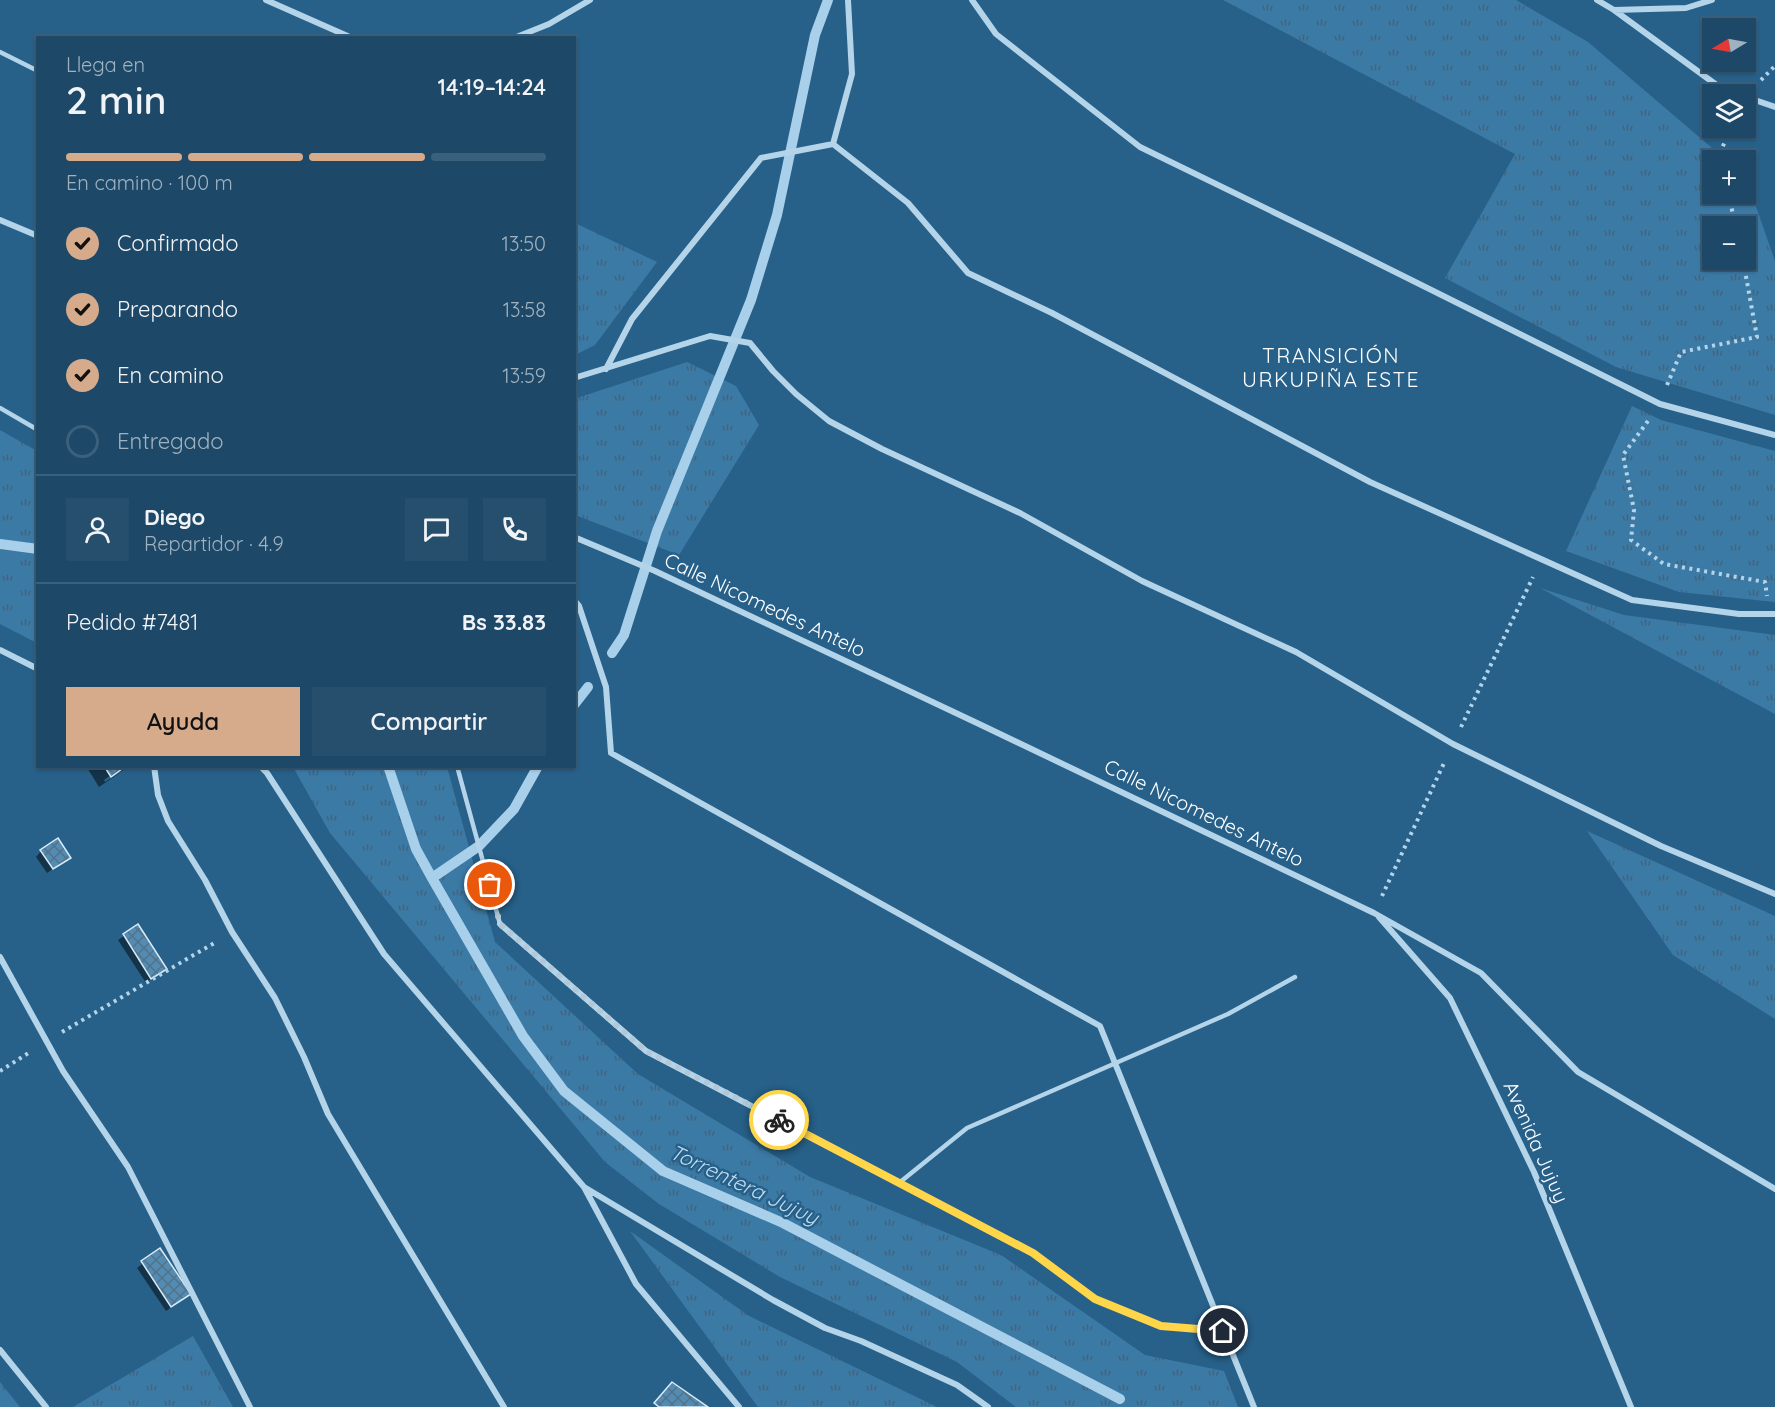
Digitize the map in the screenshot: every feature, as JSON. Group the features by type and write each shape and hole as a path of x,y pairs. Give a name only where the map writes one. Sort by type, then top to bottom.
{"street":[{"path":"266,0 347,36"},
{"path":"519,36 549,24 590,0"},
{"path":"832,144 852,74 848,0"},
{"path":"972,0 996,34 1140,147 1320,234 1659,404 1775,435"},
{"path":"1597,0 1715,84"},
{"path":"1614,10 1686,8 1712,0"},
{"path":"1756,100 1775,107"},
{"path":"606,369 632,319 761,158 832,144 908,203 968,273 1052,313 1370,482 1632,600 1739,614 1773,614"},
{"path":"0,220 36,235"},
{"path":"576,377 710,336 750,343 796,394 829,421 1020,513 1142,581 1296,652 1453,744 1661,846 1775,894"},
{"name":"Calle Nicomedes Antelo","path":"576,538 655,571 1374,912 1481,973 1578,1072 1775,1189"},
{"path":"576,602 606,687 611,753 1100,1026 1254,1407"},
{"path":"0,650 36,668"},
{"path":"154,768 158,795 168,821 205,880 232,932 275,998 304,1057 328,1114 504,1407"},
{"path":"262,768 384,954 584,1187 636,1284 739,1407"},
{"name":"Avenida Jujuy","path":"1374,912 1450,998 1534,1172 1631,1407"},
{"path":"500,924 646,1051 1033,1253 1095,1299 1161,1326 1223,1331"},
{"path":"0,957 63,1071 128,1167 250,1407"},
{"path":"584,1187 773,1300 825,1328 861,1341 957,1385 988,1407"},
{"path":"0,1350 46,1407"}],"lane":[{"path":"0,52 36,70"},
{"path":"0,408 36,429"},
{"path":"458,768 500,924"},
{"path":"898,1183 967,1128 1228,1014 1295,977"}],"path":[{"path":"1745,270 1757,336 1681,352 1659,404 1623,455 1634,510 1631,540 1664,564 1765,582 1773,614"},
{"path":"0,1071 232,932"}],"green space":[{"path":"1223,0 1516,0 1588,42 1714,150 1702,150 1702,204 1755,204 1775,261 1775,415 1616,367 1445,278 1515,154"},
{"path":"576,223 657,262 595,345 576,354"},
{"path":"687,362 736,386 759,425 679,555 576,515 576,398"},
{"path":"1632,406 1661,420 1775,451 1775,602 1679,592 1566,551"},
{"path":"0,430 36,450 36,642 0,624"},
{"path":"1540,588 1624,615 1775,635 1775,714"},
{"path":"294,768 447,768 495,942 638,1074 810,1177 1001,1255 1145,1355 1224,1371 1238,1407 1016,1407 957,1362 780,1277 659,1204 605,1162 330,833"},
{"path":"1587,831 1775,916 1775,1019 1673,955"},
{"path":"630,1231 749,1316 937,1407 758,1407"},
{"path":"193,1336 233,1407 73,1407"},
{"path":"0,1382 20,1407 0,1407"}],"building":[{"path":"105,768 123,768 111,777"},
{"path":"58,838 71,858 53,869 40,850"},
{"path":"138,924 167,969 151,979 123,934"},
{"path":"160,1248 191,1294 171,1307 141,1261"},
{"path":"672,1382 708,1407 659,1407 654,1403"}],"waterway":[{"path":"612,653 624,635 657,531 751,300 777,215 815,35 828,0"},
{"name":"Torrentera Jujuy","path":"0,544 36,549"},
{"path":"576,702 588,687"},
{"name":"Torrentera Jujuy","path":"389,768 416,849 523,1036 564,1091 663,1171 783,1223 1120,1399"},
{"path":"432,878 479,846 514,809 537,768"}],"way so far":[{"path":"490,885 500,924 646,1051 779,1120"}],"district":[{"name":"TRANSICIÓN URKUPIÑA ESTE","path":"1331,368"}],"route":[{"path":"779,1120 1033,1253 1095,1299 1161,1326 1223,1331"}]}
